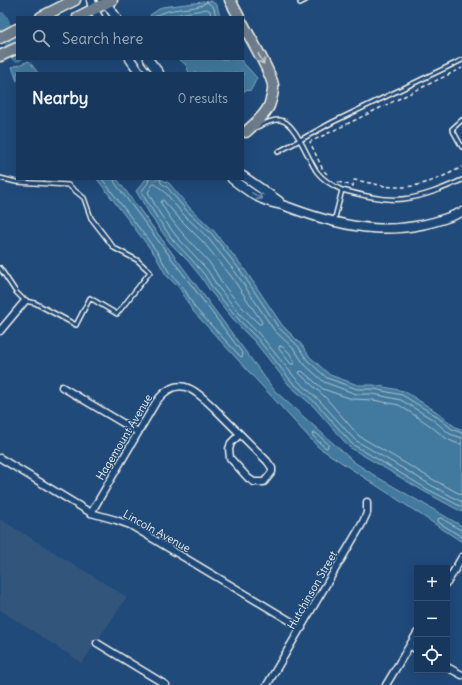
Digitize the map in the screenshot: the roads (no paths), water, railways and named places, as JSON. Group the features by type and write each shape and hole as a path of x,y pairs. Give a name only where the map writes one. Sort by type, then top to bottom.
{"highway":[{"path":"43,16 75,0"},
{"path":"230,0 238,16"},
{"path":"80,16 106,1"},
{"path":"244,26 270,76 273,85 273,93 268,107 261,117 244,132"},
{"path":"0,38 16,30"},
{"path":"3,55 16,48"}],"street":[{"path":"106,1 115,16"},
{"path":"131,60 139,72"},
{"path":"149,60 158,72"},
{"path":"244,177 285,205"},
{"path":"234,180 262,199 285,205 333,222 358,227 389,229 424,225 462,212"},
{"path":"0,331 25,301"},
{"path":"62,387 138,432"},
{"name":"Hagemount Avenue","path":"91,513 138,432 161,396 171,388 187,387 197,392 240,434 270,464 272,472 264,482 254,482 248,478 230,458 229,449 231,444 240,434"},
{"name":"Lincoln Avenue","path":"0,458 91,513 130,525 302,628"},
{"name":"Hutchinson Street","path":"267,685 362,524 366,513 367,502"},
{"path":"450,578 462,558"},
{"path":"386,685 415,637"},
{"path":"97,644 166,685"},
{"path":"410,645 414,648"},
{"path":"450,669 462,676"}],"lane":[{"path":"300,3 306,0"},
{"path":"278,152 333,122 462,60"},
{"path":"244,132 273,120 282,120 290,126 317,172 328,183 342,190 385,198 405,199 425,194 462,180"},
{"path":"462,120 452,128 462,147"},
{"path":"0,178 16,182 68,185 84,198 91,218 114,248 137,260 150,272 117,314 90,298 76,325 35,303 25,301 11,285 0,268"},
{"path":"333,222 342,190"}],"water":[{"path":"211,1 217,5 220,16 150,16 162,7"},
{"path":"180,60 241,60 257,78 251,90 244,91 244,72 189,72 186,65"},
{"path":"29,61 37,72 16,72 16,78 12,67"},
{"path":"98,180 118,180 275,391 354,462 462,526 462,542 318,447 192,310 180,289 166,275 155,255"},
{"path":"145,180 162,180 169,183 189,207 214,231 243,267 282,325 301,344 310,357 330,375 358,385 374,385 404,391 462,430 462,512 349,447 314,407 289,385 255,342 238,325 188,261 170,243 152,218 136,191"}],"waterway":[{"path":"1,19 16,53"}]}
